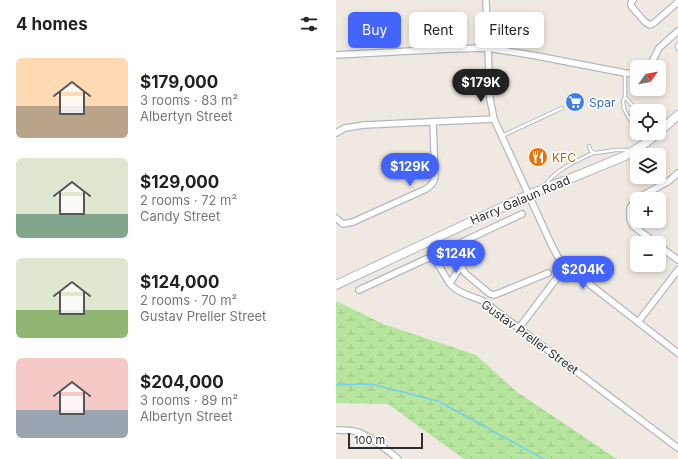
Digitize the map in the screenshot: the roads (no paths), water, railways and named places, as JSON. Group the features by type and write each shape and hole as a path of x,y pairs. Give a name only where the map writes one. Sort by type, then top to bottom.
{"main road":[{"name":"Harry Galaun Road","path":"666,126 678,115"},
{"name":"Harry Galaun Road","path":"638,148 649,140"},
{"name":"Harry Galaun Road","path":"336,284 528,195 630,153"}],"street":[{"path":"486,0 486,12"},
{"path":"633,0 631,2 632,7 645,22 650,24 654,23 678,2"},
{"path":"653,60 659,48 678,31"},
{"path":"336,55 488,48 630,73"},
{"path":"488,48 490,99 494,119 558,257 566,266 678,353"},
{"path":"336,133 345,128 364,125 494,119"},
{"path":"336,218 343,224 352,222 431,186 435,177 434,122"},
{"path":"647,236 633,226 630,219 630,208 636,199 669,181 678,173"},
{"path":"522,214 460,243 457,247 461,266 468,276 493,295 548,272"},
{"path":"666,251 678,260"},
{"name":"Gustav Preller Street","path":"359,290 429,258 432,258 456,290 483,301 678,448"},
{"path":"450,283 461,266"},
{"path":"519,328 566,266"},
{"path":"638,322 678,270"},
{"path":"336,430 358,432 398,459"}],"lane":[{"path":"678,44 678,49"},
{"path":"625,73 625,97 623,101 624,109 630,119"},
{"path":"625,97 631,104"},
{"path":"502,136 562,108"},
{"path":"589,146 593,153"},
{"path":"543,189 548,181 556,174 572,163 593,153 615,150 630,151"}],"waterway":[{"path":"336,385 371,384 438,401 544,459"}],"place":[{"name":"Spar","path":"575,102"},
{"name":"KFC","path":"538,157"}]}
